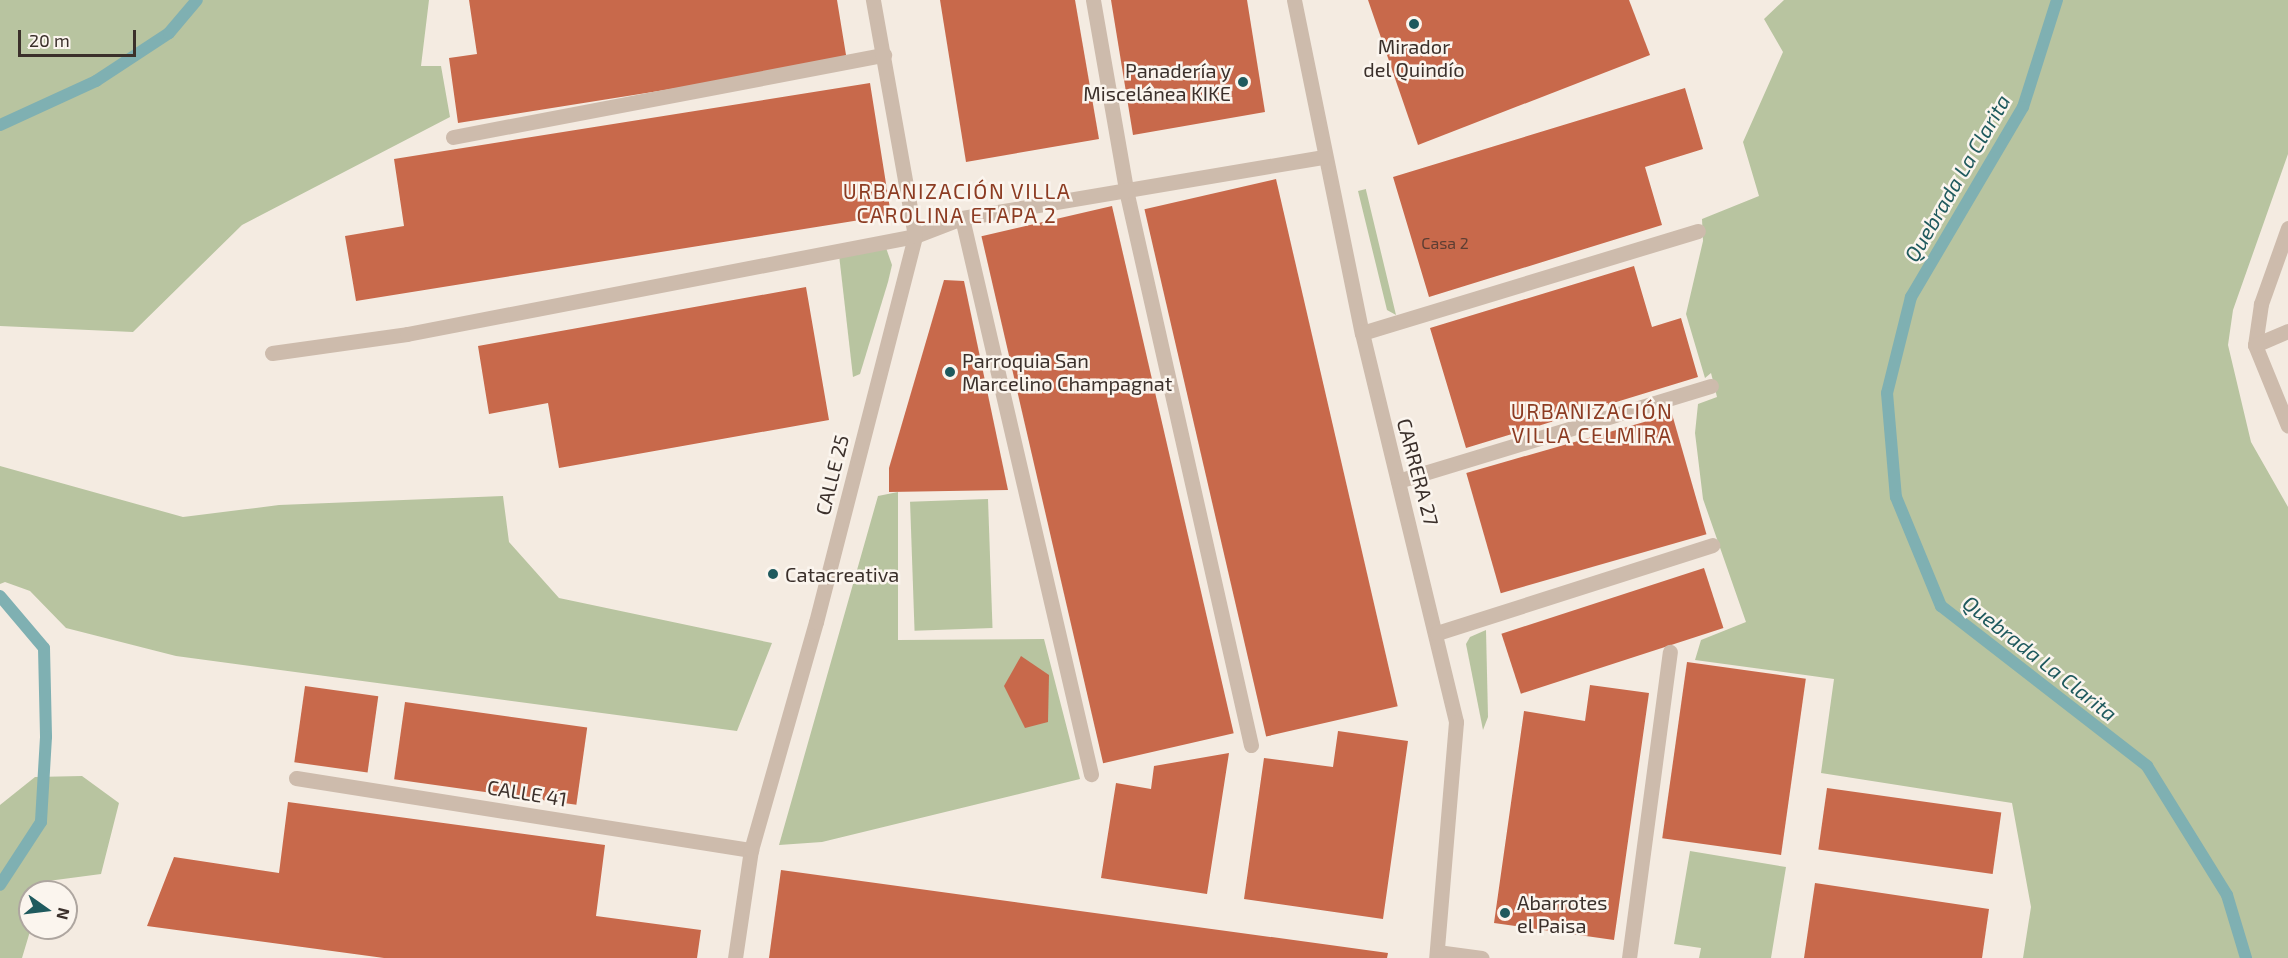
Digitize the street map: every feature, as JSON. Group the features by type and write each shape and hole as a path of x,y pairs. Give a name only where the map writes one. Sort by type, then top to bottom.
{"street":[{"name":"CALLE 25","path":"735,958 751,850 816,622 915,236 873,0"},
{"path":"1093,0 1126,190 1251,745"},
{"name":"CARRERA 27","path":"1294,0 1323,157 1362,333 1437,633 1456,722 1437,955"},
{"path":"453,136 884,55"},
{"path":"272,353 407,334 915,236 962,218 1323,157"},
{"path":"962,218 1091,774"},
{"path":"2288,228 2261,304 2255,345 2288,426"},
{"path":"1362,333 1698,231"},
{"path":"2255,345 2288,331"},
{"path":"1398,481 1711,386"},
{"path":"1437,633 1712,545"},
{"path":"1629,958 1670,652"},
{"name":"CALLE 41","path":"296,778 751,850"},
{"path":"1437,955 1482,958"}],"green space":[{"path":"0,0 429,0 421,66 441,66 450,117 242,225 133,332 0,326"},
{"path":"1784,0 2288,0 2288,154 2233,310 2228,345 2251,442 2288,507 2288,958 2023,958 2031,907 2012,803 1821,773 1834,679 1695,660 1701,640 1746,622 1703,499 1695,433 1698,404 1717,397 1711,373 1705,378 1686,314 1703,241 1702,219 1759,196 1743,142 1783,52 1764,19"},
{"path":"1366,189 1396,315 1387,310 1358,191"},
{"path":"885,245 892,265 888,282 860,374 853,377 838,246"},
{"path":"0,466 183,517 279,505 503,496 509,542 559,598 772,643 737,731 176,656 66,628 30,591 5,582 0,584"},
{"path":"898,492 898,640 1044,639 1080,779 822,842 779,845 878,496"},
{"path":"988,499 993,628 915,631 910,502"},
{"path":"1486,630 1488,717 1483,730 1466,644 1470,637"},
{"path":"82,776 119,803 101,874 56,880 18,880 18,940 27,940 22,958 0,958 0,805 35,777"},
{"path":"1690,851 1786,867 1771,958 1699,958 1701,948 1674,944"}],"building":[{"path":"469,0 837,0 847,61 458,123 449,58 477,54"},
{"path":"940,0 1075,0 1099,139 966,162"},
{"path":"1111,0 1247,0 1265,112 1133,135"},
{"path":"1368,0 1629,0 1650,55 1418,145"},
{"path":"870,83 891,215 356,301 345,236 404,226 394,159"},
{"path":"1685,88 1703,149 1645,167 1662,225 1429,297 1393,177"},
{"path":"1276,179 1398,706 1266,737 1144,209"},
{"path":"1112,206 1234,733 1103,763 981,236"},
{"path":"1634,266 1652,327 1681,318 1698,377 1466,448 1430,328"},
{"name":"Parroquia San Marcelino Champagnat","path":"944,280 964,281 1008,490 889,492 889,468"},
{"path":"806,287 829,420 559,468 548,403 489,414 478,346"},
{"path":"1672,414 1706,534 1501,593 1466,473"},
{"path":"1704,568 1723,628 1521,694 1501,634"},
{"path":"1021,656 1049,675 1048,722 1025,728 1004,686"},
{"path":"1687,662 1806,679 1781,855 1662,838"},
{"path":"1590,685 1649,693 1614,940 1494,923 1524,711 1585,721"},
{"path":"305,686 378,696 368,773 294,762"},
{"path":"405,702 587,728 576,805 394,779"},
{"path":"1338,731 1408,741 1383,919 1244,899 1264,758 1333,767"},
{"path":"1229,753 1207,894 1101,878 1116,783 1151,789 1154,766"},
{"path":"1827,788 2001,812 1993,874 1818,849"},
{"path":"288,802 605,845 596,916 701,930 697,958 384,958 147,926 174,857 279,873"},
{"path":"781,870 1388,953 1387,958 769,958"},
{"path":"1815,883 1989,909 1982,958 1804,958"}],"waterway":[{"path":"0,125 96,81 169,33 197,0"},
{"name":"Quebrada La Clarita","path":"2057,0 2023,107 1911,297 1887,393 1896,497 1941,606 2147,766 2227,895 2246,958"},
{"path":"0,596 44,648 46,737 41,822 0,885"}],"place":[{"name":"Mirador del Quindío","path":"1414,24"},
{"name":"Panadería y Miscelánea KIKE","path":"1243,82"},
{"name":"Parroquia San Marcelino Champagnat","path":"950,372"},
{"name":"Catacreativa","path":"773,574"},
{"name":"Abarrotes el Paisa","path":"1505,913"}],"district":[{"name":"URBANIZACIÓN VILLA CAROLINA ETAPA 2","path":"957,203"},
{"name":"URBANIZACIÓN VILLA CELMIRA","path":"1592,423"}]}
